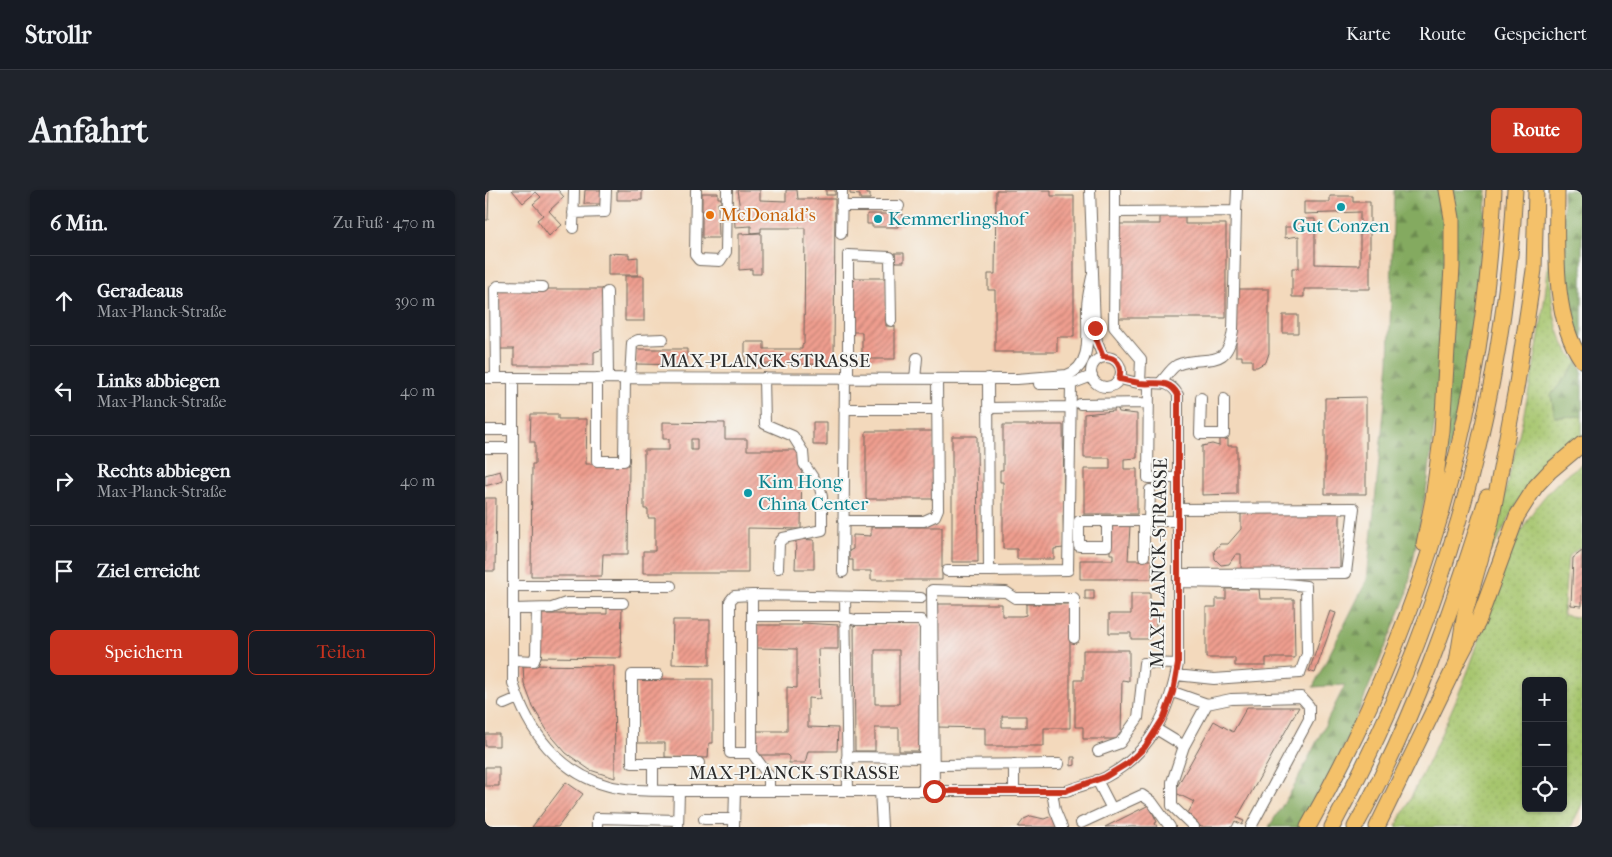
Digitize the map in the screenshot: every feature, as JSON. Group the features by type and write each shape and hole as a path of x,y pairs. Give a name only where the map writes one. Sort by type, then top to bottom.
{"highway":[{"path":"1415,592 1433,499 1442,431 1452,268 1452,218 1447,190"},
{"path":"1308,827 1360,725 1387,665 1441,519 1468,407 1486,280 1494,190"},
{"path":"1333,827 1365,765 1409,669 1455,535 1474,467 1493,381 1508,276 1515,190"},
{"path":"1457,662 1465,613 1491,522 1530,305 1536,190"},
{"path":"1557,190 1559,295 1572,344 1582,360"},
{"path":"1355,827 1396,746 1437,647 1472,548 1509,427"},
{"path":"1379,824 1478,622 1517,516 1537,486 1550,471 1582,444"}],"street":[{"path":"573,228 574,190"},
{"path":"573,213 605,212 606,190"},
{"path":"695,190 695,255 699,260 720,261 726,252 725,190"},
{"path":"841,234 842,190"},
{"path":"1115,190 1114,327 1141,359 1148,403 1148,478 1178,478"},
{"path":"1119,379 1144,383 1161,382 1175,366 1187,362 1211,362 1221,356 1228,348 1233,330 1237,190"},
{"name":"MAX-PLANCK-STRASSE","path":"1091,191 1092,277 1097,342 1103,357"},
{"path":"841,206 899,206"},
{"path":"1115,212 1236,211"},
{"path":"843,572 844,410 847,379 848,255 891,257 891,321"},
{"name":"MAX-PLANCK-STRASSE","path":"490,378 1017,379 1067,375 1081,366 1086,349 1087,306 1092,277"},
{"path":"490,378 495,289 498,286 543,287"},
{"path":"607,292 608,378"},
{"path":"597,378 597,461 624,461 628,378 632,343 638,340 663,339"},
{"path":"1103,357 1111,358 1117,362 1121,370 1119,379 1114,384 1105,387 1098,385 1092,376 1093,365 1103,357"},
{"path":"915,379 917,358"},
{"name":"MAX-PLANCK-STRASSE","path":"1017,379 1032,384 1071,384 1092,376"},
{"name":"MAX-PLANCK-STRASSE","path":"513,378 513,684 518,698 530,726 546,747 565,764 586,778 609,786 633,790 679,791 1065,791 1097,780 1128,763 1145,747 1164,717 1173,692 1178,664 1178,395 1174,388 1161,382"},
{"path":"764,378 765,424 793,436 803,452 804,464 820,488 822,497 822,530 783,538 779,543 778,568"},
{"path":"988,378 989,571"},
{"path":"843,521 924,521 935,516 938,509 937,379"},
{"path":"947,571 1068,570 1075,406 1071,384"},
{"path":"1201,398 1200,434 1224,434 1225,399"},
{"path":"988,408 1148,403"},
{"path":"844,410 937,409"},
{"path":"485,430 513,430"},
{"path":"485,448 513,448"},
{"path":"1144,556 1150,490"},
{"path":"1178,509 1354,508 1346,573 1178,578"},
{"path":"1107,521 1178,521"},
{"path":"1176,675 1214,679 1300,672 1307,654 1306,586 1178,578"},
{"path":"513,586 671,586"},
{"path":"929,791 934,765 932,590 1006,592 1015,598 1075,598 1074,638"},
{"path":"752,595 751,753 769,776 769,790"},
{"path":"751,753 730,753 730,602 734,596 921,598"},
{"path":"845,598 848,790"},
{"path":"513,609 553,608 566,603 623,603"},
{"path":"513,660 534,661 536,654 537,609"},
{"path":"753,616 846,618 857,620 921,620 925,627 924,758 929,791"},
{"path":"1097,751 1120,743 1138,718 1144,663 1178,664"},
{"path":"658,675 633,675 631,763 699,763"},
{"path":"1173,692 1207,704 1231,699 1301,697 1309,706 1309,719 1251,827"},
{"path":"504,704 518,698"},
{"path":"1194,827 1172,806 1172,782 1184,746 1207,704"},
{"path":"1156,729 1184,746"},
{"path":"847,758 924,758"},
{"path":"653,763 653,790"},
{"path":"1014,764 1014,791"},
{"path":"934,765 1059,764"},
{"path":"1097,780 1112,809"},
{"path":"704,819 734,823 735,790"},
{"path":"597,827 597,818 678,824 679,791"},
{"path":"880,791 881,827"},
{"path":"1052,791 1055,810 1061,827"},
{"path":"1081,823 1142,795 1152,802 1170,827"}],"green space":[{"path":"1394,190 1439,190 1446,222 1439,383 1428,480 1407,594 1340,757 1301,827 1269,827 1295,785 1345,685 1313,687 1367,580 1389,362"},
{"path":"1453,190 1487,190 1470,344 1459,405 1438,494"},
{"path":"1563,190 1582,190 1582,350 1578,345 1564,294"},
{"path":"1550,239 1551,287 1556,322 1568,351 1578,362 1551,395 1555,417 1582,416 1582,435 1543,467 1527,487 1490,552 1519,436 1535,357 1547,278"},
{"path":"1578,362 1582,372 1582,416 1555,417 1551,395"},
{"path":"1582,464 1582,546 1568,557 1563,615 1582,618 1582,804 1571,827 1396,827 1433,752 1466,676 1508,559 1521,531 1538,505 1558,483"}],"building":[{"path":"485,190 489,190 488,220 485,220"},
{"path":"512,190 558,190 564,197 549,211 562,225 549,236 537,220 543,215 533,204 541,197 536,192 523,203"},
{"path":"585,190 603,190 603,204 584,204"},
{"path":"617,190 642,190 642,200 617,200"},
{"path":"737,190 760,190 760,200 786,201 786,190 797,190 798,199 835,199 834,364 764,364 764,368 750,368 750,361 745,362 745,342 764,342 764,349 802,349 804,344 805,228 761,228 761,232 751,233 751,226 735,227 734,208 740,209"},
{"path":"826,190 835,190 835,195 826,195"},
{"path":"850,190 867,190 867,194 870,194 870,199 860,199 860,195 850,194"},
{"path":"996,190 1051,190 1051,196 1074,196 1074,337 1057,337 1057,352 995,352 995,290 988,290 988,274 995,274"},
{"name":"McDonald's","path":"702,193 718,193 718,198 721,198 721,203 718,203 719,238 702,238"},
{"path":"1330,196 1353,196 1353,202 1370,202 1370,289 1304,289 1304,297 1292,297 1292,268 1299,268 1299,236 1285,238 1285,227 1304,227 1304,219 1315,219 1315,264 1360,265 1360,212 1304,214 1304,202 1330,202"},
{"path":"867,214 903,214 903,225 898,224 898,227 872,227 872,224 867,224"},
{"path":"1160,216 1185,216 1185,224 1226,224 1226,318 1119,318 1119,224 1160,224"},
{"path":"761,233 761,274 752,274 752,269 739,270 739,234"},
{"path":"608,253 629,254 629,258 638,257 638,275 608,275"},
{"path":"895,253 904,253 904,262 895,262"},
{"path":"625,276 644,276 644,321 625,321"},
{"path":"852,278 886,278 886,326 895,326 895,359 862,359 862,332 852,332"},
{"path":"499,289 603,289 603,349 594,352 594,365 514,365 514,349 499,349"},
{"path":"1236,289 1269,289 1269,353 1266,362 1257,367 1252,367 1252,360 1242,360 1242,356 1236,356"},
{"path":"1283,315 1298,315 1298,333 1283,333"},
{"path":"636,349 687,349 687,365 636,364"},
{"path":"1366,397 1366,494 1325,494 1325,398"},
{"path":"1115,408 1119,412 1137,414 1137,458 1124,459 1124,469 1137,469 1137,514 1084,514 1084,469 1110,469 1110,458 1084,458 1084,414 1114,411"},
{"path":"531,414 558,414 558,419 587,419 586,464 629,464 628,554 603,554 602,576 531,576 532,464 535,464 535,442 530,442"},
{"name":"Kim Hong China Center","path":"663,422 725,423 725,439 747,439 747,450 795,450 802,457 801,529 748,528 748,573 643,573 643,551 655,551 655,518 648,518 648,509 644,509 644,450 669,450 669,439 663,439","holes":["691,439 697,439 697,450 691,450"]},
{"path":"813,422 827,422 827,445 813,445"},
{"path":"1003,425 1063,425 1064,503 1067,503 1067,515 1063,515 1064,548 1054,549 1054,559 1017,559 1017,549 1003,549 1003,482 1000,482 1000,470 1003,470"},
{"path":"866,431 934,431 934,499 866,499"},
{"path":"952,436 977,436 978,562 952,562"},
{"path":"1219,439 1228,439 1228,446 1237,446 1237,494 1202,495 1202,446 1212,444 1219,446"},
{"path":"500,471 503,481 485,486 485,475"},
{"path":"485,498 496,498 495,571 485,571"},
{"path":"1241,512 1340,512 1340,571 1241,571 1241,554 1236,554 1229,564 1221,565 1215,559 1214,551 1220,544 1228,544 1241,529"},
{"path":"1110,526 1130,526 1128,560 1152,560 1152,579 1080,579 1080,560 1113,560 1113,554 1110,554"},
{"path":"871,527 942,527 942,580 871,580 871,571 853,571 853,560 849,560 849,551 853,549 853,535 871,536"},
{"path":"796,539 814,540 814,569 795,569"},
{"path":"1582,551 1582,606 1571,605 1573,558"},
{"path":"1226,589 1259,589 1260,599 1294,599 1295,658 1266,658 1266,666 1235,666 1235,658 1206,658 1206,607 1216,607 1216,599 1226,599"},
{"path":"1085,590 1094,590 1094,599 1085,599"},
{"path":"1131,593 1150,593 1150,614 1156,614 1156,633 1150,633 1150,639 1131,639 1131,633 1109,633 1109,614 1131,614"},
{"path":"937,604 1002,604 1002,616 1022,616 1026,615 1026,604 1070,604 1070,728 1044,728 1044,746 985,746 985,728 937,727","holes":["1002,716 1026,716 1026,727 1002,727"]},
{"path":"607,606 622,606 621,658 541,657 541,614 607,614"},
{"path":"1330,611 1336,613 1315,673 1309,671"},
{"path":"673,620 710,620 710,665 672,664"},
{"path":"802,623 838,625 838,649 818,649 820,699 808,698 808,727 838,728 837,751 808,751 805,763 789,763 787,755 757,755 757,731 787,731 787,687 797,688 797,649 757,648 757,625 802,625"},
{"path":"854,625 920,625 919,751 899,751 899,728 875,728 875,751 855,751","holes":["875,650 899,650 899,704 875,704"]},
{"path":"1083,650 1129,650 1129,681 1122,680 1121,739 1083,739 1083,727 1075,727 1075,680 1083,680"},
{"path":"523,665 614,666 615,778 590,770 566,753 548,732 533,707 524,683"},
{"path":"637,679 713,679 713,743 709,743 708,758 665,757 665,743 637,743"},
{"path":"1247,707 1299,707 1237,818 1244,821 1242,825 1235,821 1232,827 1201,827 1188,813 1194,802 1174,792 1214,721 1233,732"},
{"path":"485,734 499,734 499,746 485,746"},
{"path":"1071,757 1075,757 1075,765 1071,766"},
{"path":"485,767 499,767 499,786 485,786"},
{"path":"566,782 583,794 558,827 532,827"},
{"path":"1149,805 1157,822 1155,823 1157,827 1105,827"},
{"path":"1031,816 1044,819 1052,816 1056,827 1018,827 1024,819"}],"place":[{"name":"Gut Conzen","path":"1341,207"},
{"name":"McDonald's","path":"710,215"},
{"name":"Kemmerlingshof","path":"878,219"},
{"name":"Kim Hong China Center","path":"748,493"}],"route":[{"path":"934,791 1065,791 1105,777 1128,763 1145,747 1164,717 1173,692 1178,664 1178,395 1174,388 1161,382 1140,383 1119,379 1121,375 1119,365 1111,358 1103,357 1097,342 1095,328"}]}
